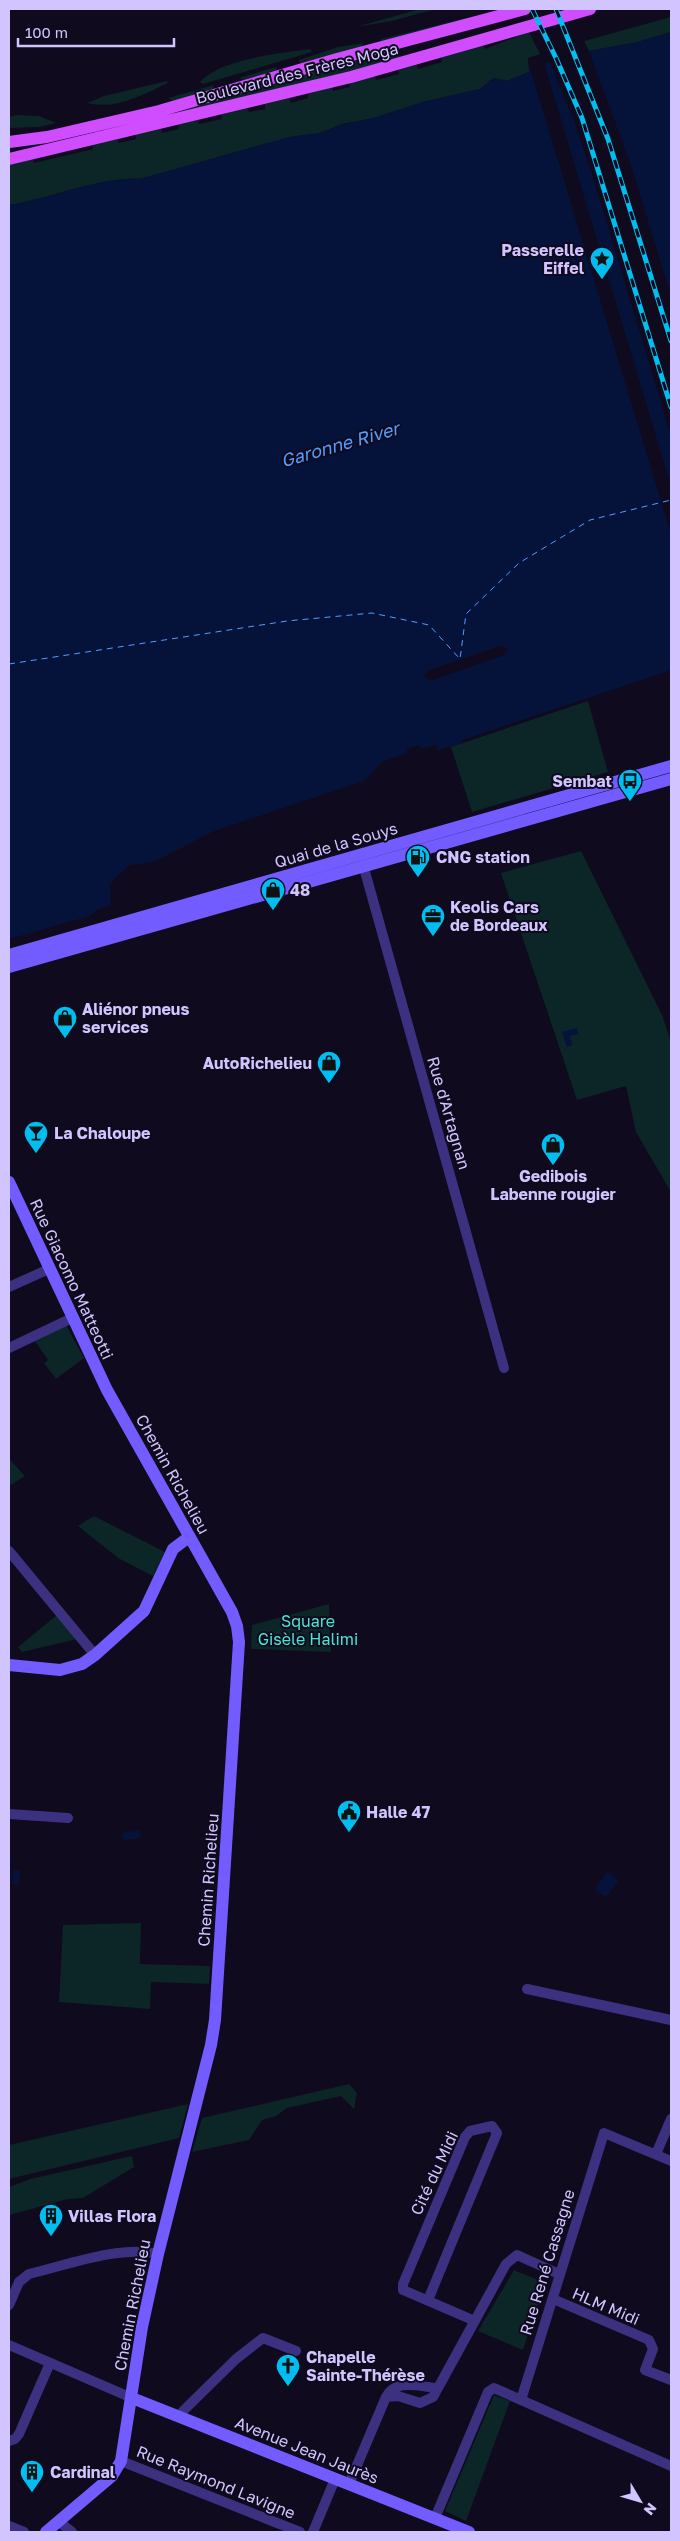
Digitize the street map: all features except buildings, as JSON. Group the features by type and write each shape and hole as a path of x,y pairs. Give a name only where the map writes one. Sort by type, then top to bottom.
{"main road":[{"name":"Boulevard des Frères Moga","path":"9,142 47,137 159,110 337,59 525,9"},
{"name":"Boulevard des Frères Moga","path":"9,159 351,78 586,10"}],"street":[{"name":"Quai de la Souys","path":"9,967 671,766"},
{"name":"Quai de la Souys","path":"9,955 671,779"},
{"name":"Rue d'Artagnan","path":"362,860 504,1368"},
{"name":"Rue Giacomo Matteotti","path":"9,1182 107,1390"},
{"path":"9,1287 49,1269"},
{"path":"9,1348 72,1318"},
{"name":"Chemin Richelieu","path":"107,1390 236,1620 239,1642 215,2020 211,2045 158,2254 142,2327 122,2461"},
{"path":"9,1665 60,1670 82,1664 95,1655 144,1611 174,1549 189,1537"},
{"path":"9,1551 95,1655"},
{"path":"9,1814 68,1818"},
{"path":"527,1989 671,2020"},
{"path":"671,2119 656,2154 671,2161"},
{"name":"Cité du Midi","path":"428,2300 497,2133 492,2126 470,2131 465,2137 408,2270 403,2290 474,2322"},
{"name":"Rue René Cassagne","path":"521,2400 604,2133 656,2154"},
{"path":"9,2305 19,2282 29,2274 114,2254 136,2252 158,2254"},
{"path":"386,2397 398,2396 420,2403 433,2397 506,2264 517,2255 559,2274"},
{"name":"HLM Midi","path":"552,2299 649,2340 652,2350 645,2370 671,2380"},
{"path":"181,2417 183,2411 236,2359 263,2338 296,2351"},
{"path":"9,2345 132,2398"},
{"path":"9,2441 15,2439 19,2434 50,2362"},
{"path":"349,2484 390,2389 397,2385 438,2388"},
{"path":"434,2518 490,2389 494,2388 671,2466"},
{"name":"Avenue Jean Jaurès","path":"132,2398 469,2532"},
{"path":"46,2532 112,2476 122,2461"},
{"name":"Rue Raymond Lavigne","path":"122,2461 300,2532"},
{"path":"313,2532 335,2478"},
{"path":"58,2521 72,2532"},
{"path":"9,2526 24,2532"}],"green space":[{"path":"420,9 436,9 392,21 356,27"},
{"path":"671,17 671,32 638,42 589,51 584,41"},
{"path":"466,18 467,21 381,43 381,39"},
{"path":"529,32 540,54 528,58 529,72 507,81 492,79 480,89 423,102 374,118 342,124 320,133 290,137 140,179 125,179 92,184 9,205 9,164 33,159 34,163 93,149 92,144 117,139 119,143 136,139 135,134 161,128 162,133 179,129 178,124 198,120 199,124 222,119 221,114 247,108 249,112 265,109 265,104 289,98 291,103 308,98 308,94 332,87 333,91 350,87 349,82 375,76 376,80 399,74 398,70 417,65 418,69 442,62 441,58 483,44 485,49"},
{"path":"364,43 361,47 300,63 299,60 338,47"},
{"path":"397,48 400,57 395,60 126,127"},
{"path":"310,49 312,52 203,84 200,82 209,74 222,68 252,58"},
{"path":"276,67 277,70 244,80 239,78"},
{"path":"167,81 168,83 166,84 127,101 108,105 87,103 104,96"},
{"path":"214,85 211,91 174,101 168,98"},
{"path":"16,115 39,116 56,123 39,127 9,128 9,117"},
{"path":"588,701 608,772 472,812 451,747"},
{"path":"581,851 662,1015 671,1042 671,1192 636,1132 626,1086 577,1100 501,873"},
{"path":"66,1325 84,1358 56,1379 44,1363 48,1360 35,1341"},
{"path":"9,1459 25,1476 9,1486"},
{"path":"94,1516 165,1552 153,1576 118,1558 78,1526"},
{"name":"Square Gisèle Halimi","path":"329,1604 331,1652 251,1649 252,1625"},
{"path":"57,1615 77,1639 22,1652 18,1647"},
{"path":"141,1923 140,1964 210,1966 209,1984 151,1982 150,2009 59,2002 63,1925"},
{"path":"349,2084 357,2093 354,2109 341,2096 287,2108 276,2116 262,2120 249,2140 192,2152 202,2118"},
{"path":"188,2104 179,2138 9,2179 9,2145"},
{"path":"132,2156 134,2167 83,2198 68,2199 9,2215 9,2187 30,2179"},
{"path":"514,2270 545,2283 523,2350 478,2331"},
{"path":"494,2395 510,2401 466,2521 445,2511"}],"water":[{"name":"Garonne River","path":"671,32 671,670 462,740 463,743 438,750 436,745 421,749 420,745 407,749 407,753 382,762 364,781 212,832 154,862 130,865 110,885 111,905 97,910 90,916 9,939 9,205 92,184 125,179 140,179 290,137 320,133 342,124 374,118 423,102 480,89 494,78 508,81 529,72 529,68 589,51 638,42"},
{"path":"577,1028 578,1034 570,1036 572,1045 567,1047 562,1032"},
{"path":"140,1830 141,1838 123,1840 122,1833"},
{"path":"17,1869 20,1872 19,1885 12,1884 13,1871"},
{"path":"607,1872 619,1880 606,1897 596,1891 596,1888"}],"pier":[{"path":"588,49 630,162 671,296 671,436 592,174 574,121 549,60"},
{"name":"Passerelle Eiffel","path":"544,63 671,486 671,534 530,68"},
{"path":"500,646 508,648 504,655 430,681 424,676 427,671"}],"ferry route":[{"path":"9,664 287,621 372,613 429,625 460,659 466,614 519,563 590,520 671,500"}],"railway":[{"path":"532,9 582,118 671,407"},
{"path":"556,9 608,139 671,341"}],"place":[{"name":"Passerelle Eiffel","path":"602,280"},
{"name":"Sembat","path":"630,802"},
{"name":"CNG station","path":"418,878"},
{"name":"48","path":"273,911"},
{"name":"Keolis Cars de Bordeaux","path":"433,937"},
{"name":"Aliénor pneus services","path":"65,1039"},
{"name":"AutoRichelieu","path":"329,1084"},
{"name":"La Chaloupe","path":"36,1154"},
{"name":"Gedibois Labenne rougier","path":"553,1166"},
{"name":"Halle 47","path":"349,1833"},
{"name":"Villas Flora","path":"51,2237"},
{"name":"Chapelle Sainte-Thérèse","path":"288,2387"},
{"name":"Cardinal","path":"32,2493"}]}
